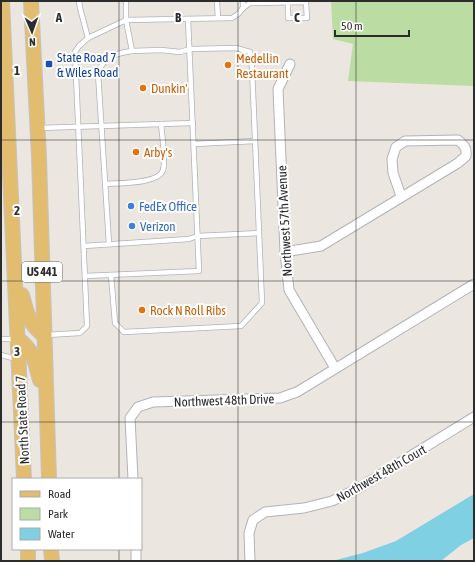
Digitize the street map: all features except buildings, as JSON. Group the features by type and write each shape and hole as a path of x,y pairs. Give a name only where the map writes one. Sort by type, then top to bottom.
{"main road":[{"name":"North State Road 7","path":"30,1 38,128 48,478"},
{"name":"North State Road 7","path":"2,9 24,478"},
{"path":"15,267 28,317 37,331 44,335"},
{"path":"18,339 33,356 46,404"},
{"path":"28,550 28,561"},
{"path":"51,550 52,561"}],"street":[{"name":"Northwest 57th Avenue","path":"290,64 278,89 285,252 289,290 335,368"},
{"path":"285,252 322,246 401,196 458,163 466,156 467,150 464,145 458,140 406,141 396,147 392,159 393,173 401,196"},
{"name":"Northwest 48th Drive","path":"133,478 130,418 138,407 153,402 280,398 297,392 474,284"},
{"name":"Northwest 48th Court","path":"250,561 249,533 253,520 265,512 304,508 332,501 357,489 474,417"},
{"path":"136,550 136,561"}],"lane":[{"path":"79,1 88,38"},
{"path":"126,1 126,20 132,51"},
{"path":"217,1 218,18"},
{"path":"243,1 243,8"},
{"path":"44,335 80,333 87,326 75,52 79,46 88,38 126,20 232,18 250,3 288,2 306,2 306,18 288,18 288,2"},
{"path":"85,276 199,271 188,19"},
{"path":"109,244 98,73 100,66 107,59 120,53 132,51 161,50 180,52 190,49 236,48 250,52 252,68 262,303 241,326 124,332 115,323 111,275"},
{"path":"38,128 193,123"},
{"path":"106,184 150,180 160,176 164,163 161,124"},
{"path":"194,144 255,141"},
{"path":"84,246 189,239 197,236 259,233"},
{"path":"1,339 18,339"},
{"path":"1,355 19,359"}],"green space":[{"path":"331,1 474,1 474,86 348,81 353,44 333,39"}],"water":[{"path":"474,494 474,538 461,545 441,561 332,561 363,553 396,541"}],"place":[{"name":"State Road 7 & Wiles Road","path":"49,64"},
{"name":"Medellin Restaurant","path":"228,65"},
{"name":"Dunkin'","path":"143,88"},
{"name":"Arby's","path":"136,152"},
{"name":"FedEx Office","path":"131,206"},
{"name":"Verizon","path":"132,226"},
{"name":"Rock N Roll Ribs","path":"142,310"}]}
